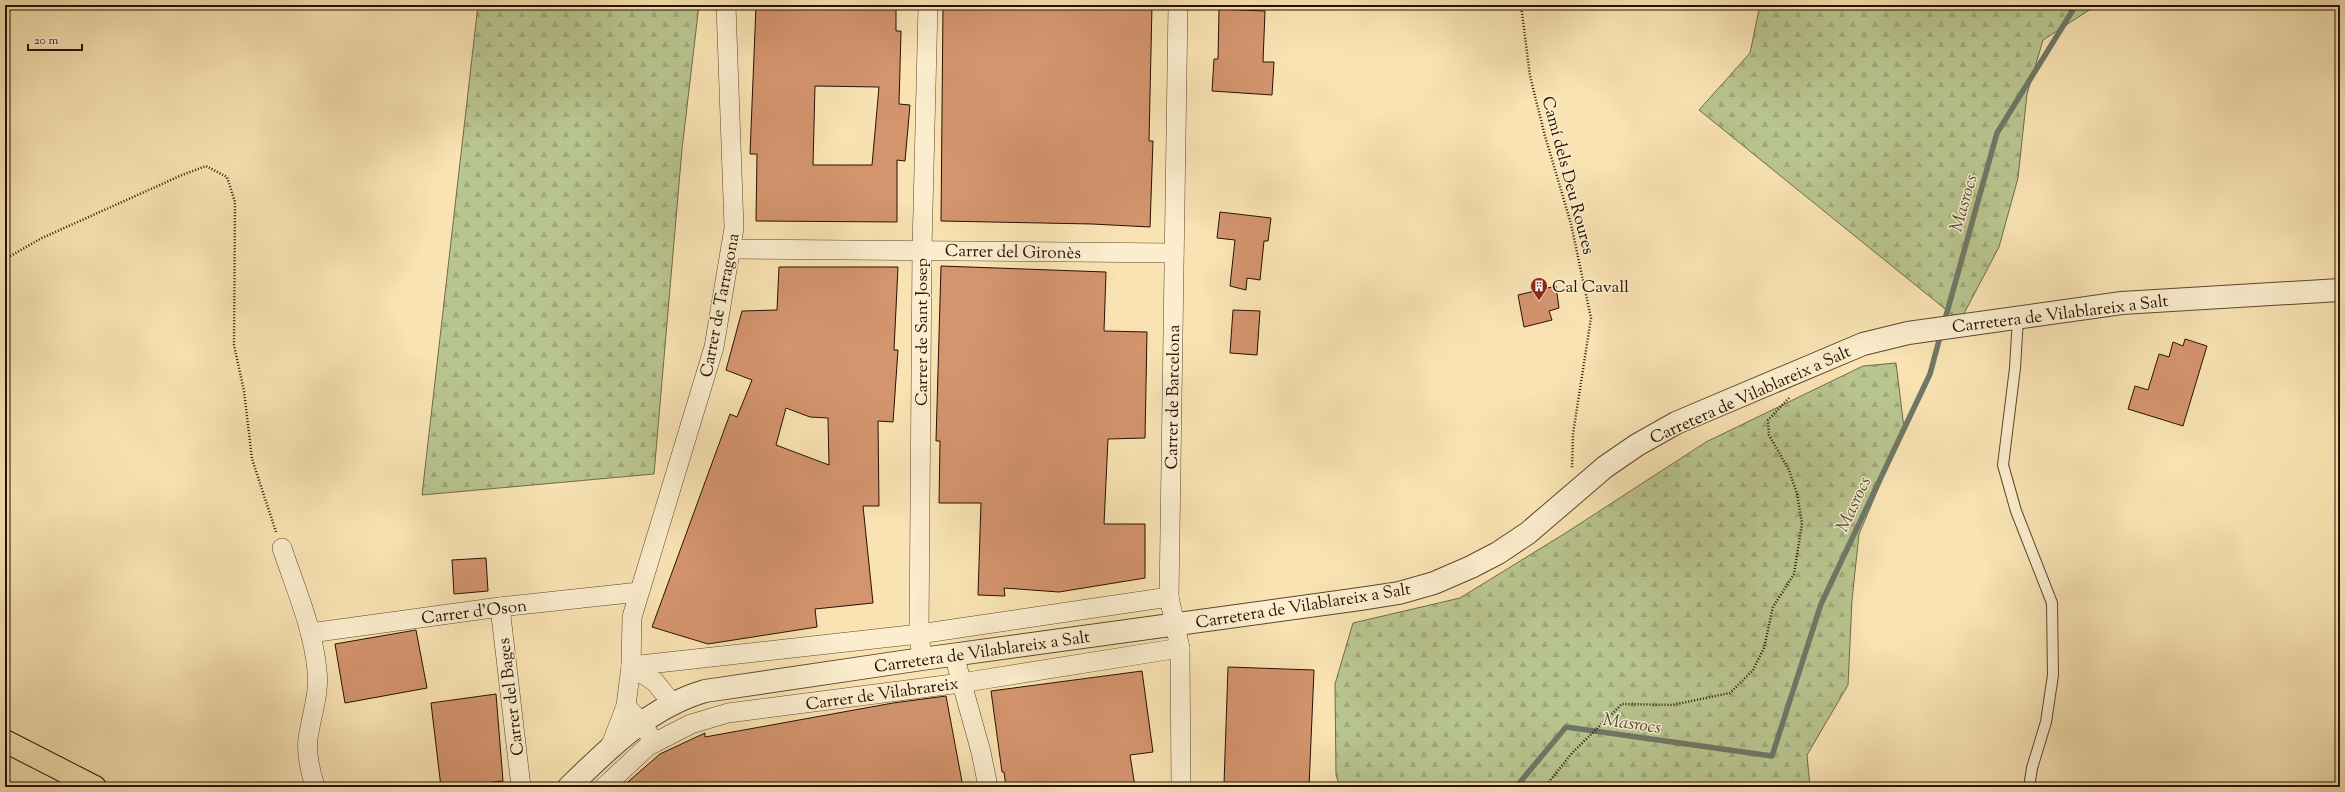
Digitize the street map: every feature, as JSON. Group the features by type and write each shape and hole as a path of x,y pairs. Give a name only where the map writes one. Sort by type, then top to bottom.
{"main road":[{"path":"5,741 95,787"}],"street":[{"name":"Carrer de Tarragona","path":"609,750 626,706 631,666 632,617 714,348 731,249 734,228 726,5"},
{"name":"Carrer de Sant Josep","path":"922,659 919,634 922,249 928,5"},
{"name":"Carrer de Barcelona","path":"1178,5 1169,597 1180,648 1181,787"},
{"name":"Carrer del Gironès","path":"731,249 922,249 1174,253"},
{"name":"Carretera de Vilablareix a Salt","path":"575,785 609,750 642,723 672,703 705,691 739,684 1360,599 1399,593 1434,583 1498,553 1550,516 1605,467 1637,445 1676,423 1863,344 1933,330 2165,299 2340,290"},
{"path":"282,548 310,633 318,671 316,697 308,741 309,763 315,787"},
{"name":"Carrer d'Oson","path":"310,633 500,607 639,592"},
{"path":"631,666 919,634 1169,597"},
{"name":"Carrer del Bages","path":"500,607 521,787"},
{"name":"Carrer de Vilabrareix","path":"604,787 648,746 692,724 728,713 961,683 1180,648"},
{"path":"954,654 981,752 988,787"},
{"path":"631,666 655,682 672,703"},
{"path":"626,706 642,723 654,743"}],"lane":[{"path":"2018,318 2015,368 2003,465 2016,511 2052,603 2053,675 2046,722 2032,768 2029,787"}],"path":[{"name":"Camí dels Deu Roures","path":"1521,5 1530,76 1545,136 1572,224 1591,318 1573,434 1572,469 1567,474"},
{"path":"5,259 42,238 182,174 206,166 227,176 235,202 234,345 244,390 252,460 282,548"},
{"path":"1545,787 1572,753 1622,704 1672,705 1730,694 1753,670 1764,648 1773,607 1794,574 1802,523 1797,494 1789,470 1769,435 1768,420 1794,392"}],"green space":[{"path":"478,5 699,5 682,149 654,474 422,495"},
{"path":"1760,5 2097,5 2043,40 2027,94 2018,178 1999,247 1960,321 1699,110 1750,53"},
{"path":"1896,363 1904,428 1859,534 1852,600 1848,685 1807,755 1810,787 1340,787 1336,775 1335,684 1353,623 1460,598 1564,534 1706,442 1863,366"}],"building":[{"path":"756,5 896,5 896,31 901,31 899,104 910,105 905,161 897,160 897,222 756,221 757,154 750,154","holes":["815,86 879,87 872,165 813,165"]},
{"path":"943,5 1152,5 1149,141 1153,141 1150,227 1092,224 941,221"},
{"path":"1219,9 1265,11 1263,62 1274,62 1272,95 1212,91 1214,59 1218,59"},
{"path":"1220,212 1271,218 1268,241 1264,241 1260,280 1247,278 1246,290 1230,286 1235,240 1217,238"},
{"path":"941,266 1106,272 1104,331 1147,332 1145,438 1108,439 1104,524 1145,524 1145,578 1059,592 1004,588 1005,596 978,595 981,503 939,503 940,441 936,441"},
{"path":"779,267 898,267 894,350 898,350 893,422 878,421 879,506 863,506 873,603 815,609 817,627 708,644 652,627 730,414 737,417 752,380 726,370 742,311 777,310","holes":["786,408 810,417 828,418 829,465 776,445"]},
{"name":"Cal Cavall","path":"1556,286 1559,308 1549,311 1552,320 1524,327 1518,295"},
{"path":"1233,310 1260,311 1257,355 1230,353"},
{"path":"2185,339 2207,346 2183,426 2128,409 2135,386 2148,390 2159,354 2169,357 2173,342 2183,346"},
{"path":"486,558 488,591 454,594 452,560"},
{"path":"416,630 427,688 345,703 335,644"},
{"path":"1228,667 1314,670 1309,787 1224,784"},
{"path":"1142,671 1153,752 1130,755 1135,787 1006,787 1004,772 1002,772 991,691"},
{"path":"496,694 503,781 476,784 476,787 441,787 431,703"},
{"path":"946,696 963,787 622,787 660,754 705,733 705,737 893,703"}],"waterway":[{"name":"Masrocs","path":"1944,323 1997,133 2076,5"},
{"name":"Masrocs","path":"1516,787 1566,727 1772,756 1821,604 1930,374 1941,333"}],"place":[{"name":"Cal Cavall","path":"1539,301"}]}
